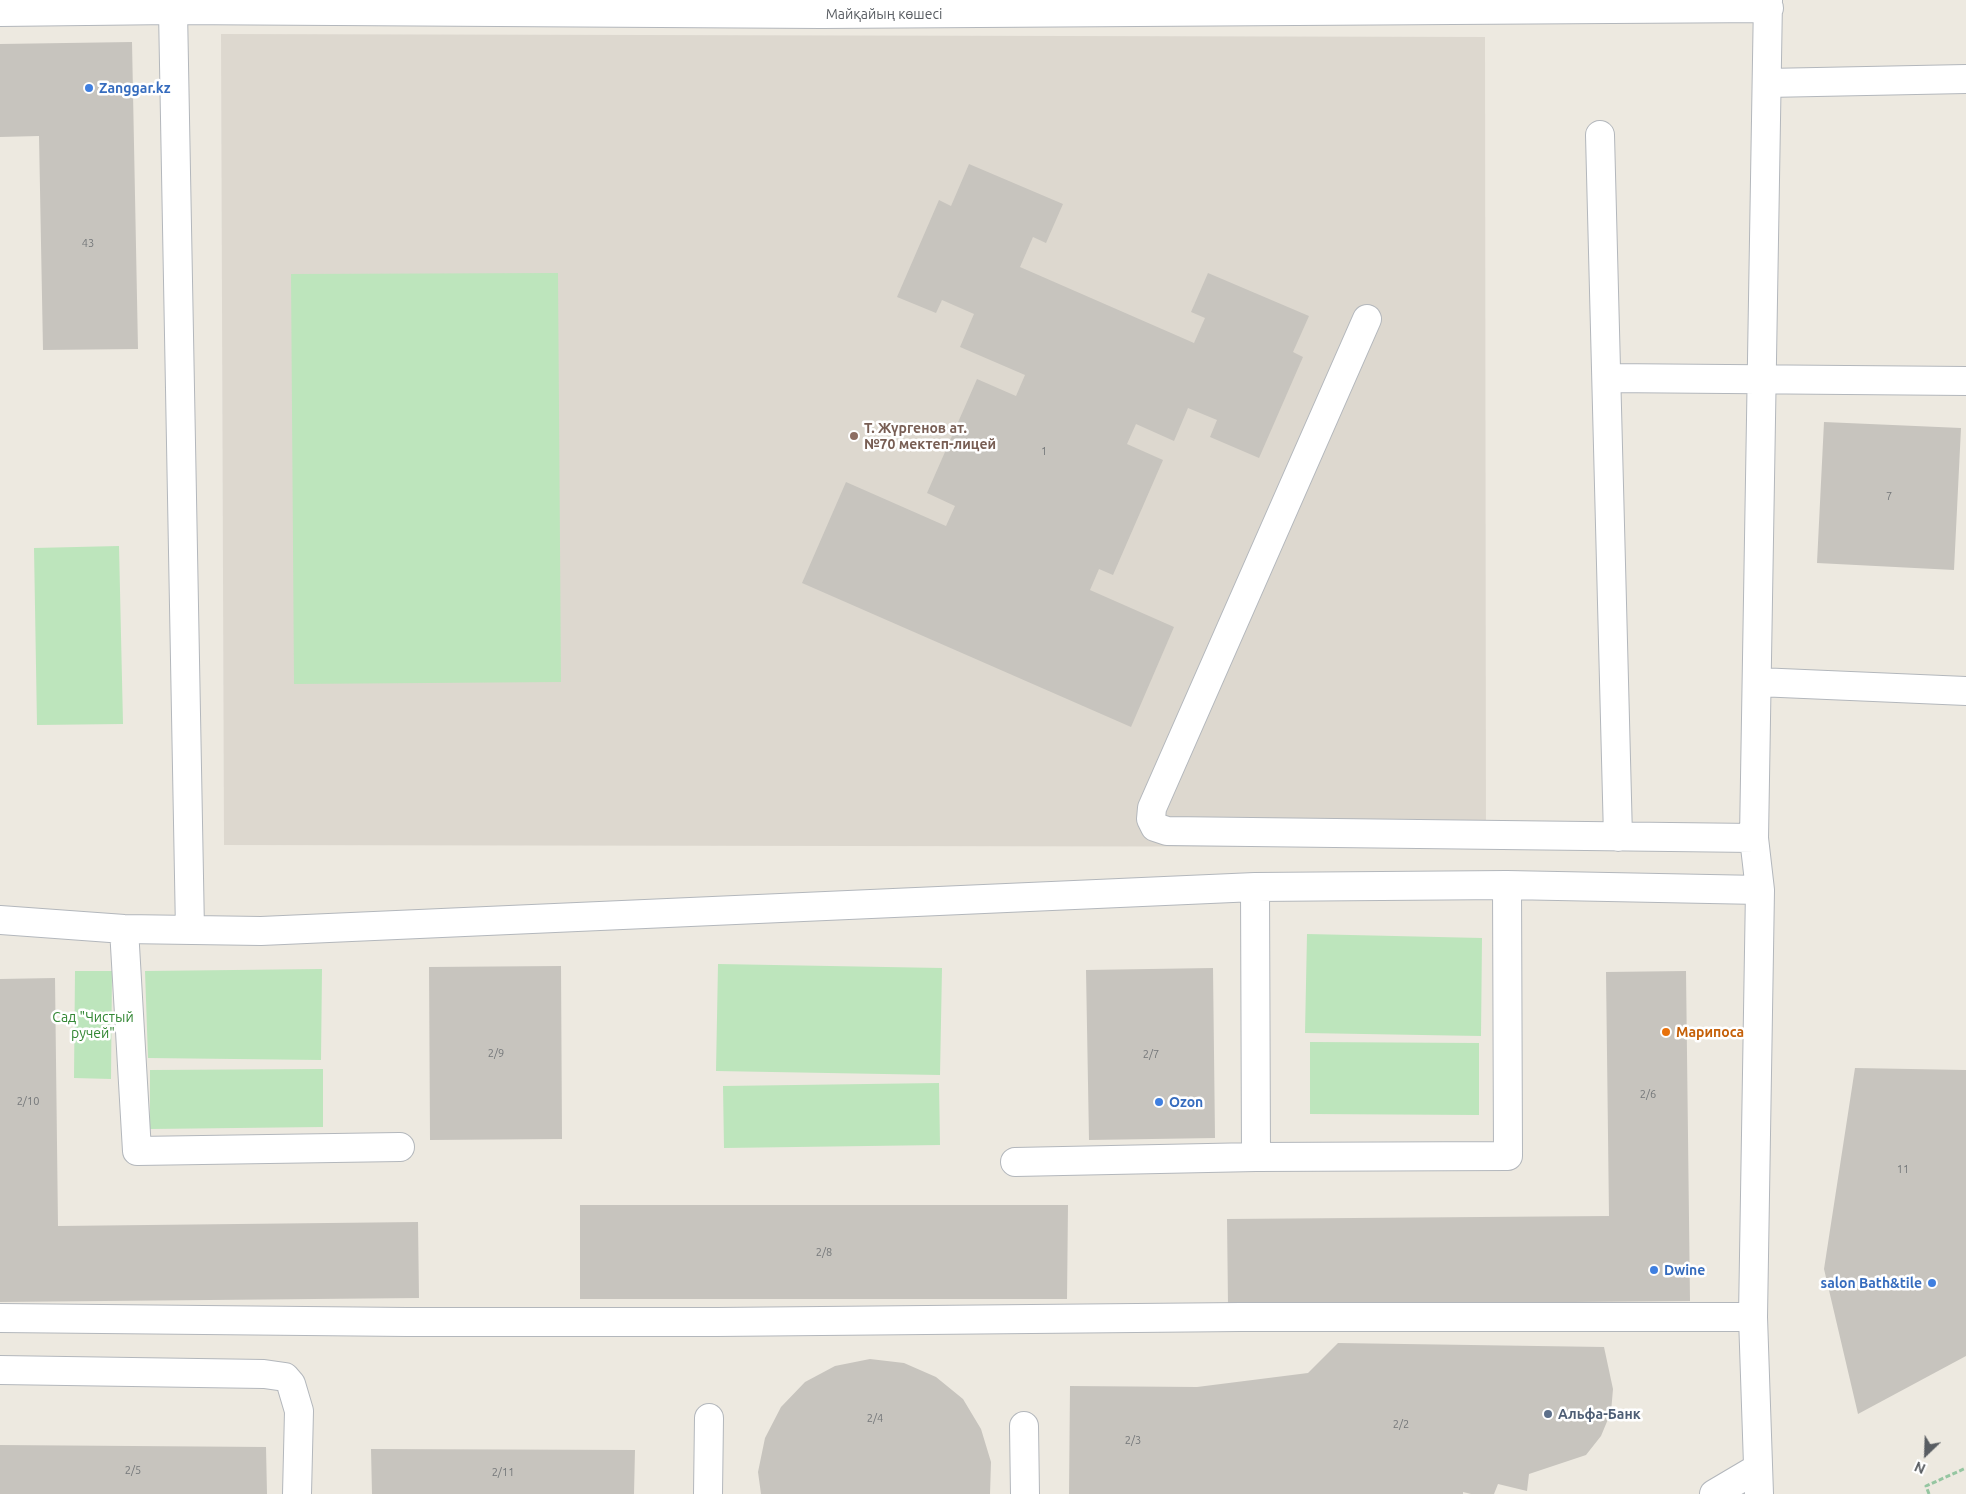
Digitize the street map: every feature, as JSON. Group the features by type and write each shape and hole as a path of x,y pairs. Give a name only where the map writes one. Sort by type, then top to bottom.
{"street":[{"name":"Майқайың көшесі","path":"0,12 1768,4"},
{"path":"1714,1494 1759,1481 1753,1317 1760,890 1754,838 1768,4"},
{"path":"173,10 190,930"},
{"path":"1767,83 1966,78"},
{"path":"1600,135 1618,837"},
{"path":"1367,319 1152,808 1151,818 1155,827 1166,831 1754,838"},
{"path":"1606,378 1966,381"},
{"path":"1758,682 1966,691"},
{"path":"0,920 124,929 261,931 1256,887 1508,885 1760,890"},
{"path":"1015,1162 1256,1156 1508,1156 1508,885"},
{"path":"1256,887 1256,1156"},
{"path":"124,929 137,1152 400,1148"},
{"path":"0,1318 407,1322 726,1322 1241,1317 1753,1317"},
{"path":"0,1370 264,1374 285,1378 291,1384 299,1411 297,1494"},
{"path":"708,1494 709,1418"},
{"path":"1024,1426 1025,1494"}],"path":[{"path":"1929,1494 1926,1486 1966,1468"}],"shaded area":[{"name":"Т. Жүргенов ат. №70 мектеп-лицей","path":"221,34 1485,37 1486,847 224,845"}],"green space":[{"path":"558,273 561,682 294,684 291,274"},
{"path":"119,546 123,724 37,725 34,548"},
{"path":"1307,934 1482,938 1481,1036 1305,1033"},
{"path":"718,964 942,968 940,1075 716,1071"},
{"path":"322,969 321,1060 148,1058 145,971"},
{"name":"Сад \"Чистый ручей\"","path":"75,971 112,971 111,1079 74,1078"},
{"path":"1310,1042 1479,1043 1479,1115 1310,1114"},
{"path":"323,1069 323,1127 150,1129 150,1070"},
{"path":"939,1083 940,1145 724,1148 723,1086"}],"building":[{"path":"132,42 138,349 43,350 39,136 0,137 0,44"},
{"path":"969,164 1063,204 1046,243 1033,237 1020,267 1194,343 1205,318 1191,312 1208,273 1309,316 1293,352 1303,357 1259,458 1210,437 1217,420 1188,408 1174,441 1136,424 1127,444 1163,460 1113,575 1099,569 1090,590 1174,627 1131,727 802,583 846,482 946,526 955,506 927,493 977,379 1016,396 1025,375 960,347 974,314 942,300 936,313 897,297 939,200 951,206"},
{"path":"1824,422 1961,428 1954,570 1817,563"},
{"path":"561,966 562,1139 430,1140 429,967"},
{"path":"1213,968 1215,1138 1089,1140 1086,970"},
{"path":"1686,971 1690,1301 1228,1305 1227,1219 1609,1216 1606,972"},
{"path":"55,978 58,1226 418,1222 419,1298 0,1302 0,979"},
{"path":"1855,1068 1966,1070 1966,1356 1858,1414 1824,1269"},
{"path":"580,1205 1068,1205 1067,1299 580,1299"},
{"path":"1338,1343 1604,1347 1613,1389 1611,1412 1601,1436 1586,1455 1529,1474 1527,1491 1498,1484 1494,1494 1463,1492 1463,1494 1069,1494 1070,1386 1197,1387 1308,1373"},
{"path":"870,1359 904,1363 936,1377 963,1399 981,1429 991,1462 990,1494 761,1494 758,1472 765,1438 781,1407 805,1382 835,1366"},
{"path":"0,1445 266,1447 267,1494 0,1494"},
{"path":"371,1449 635,1450 634,1494 372,1494"}],"place":[{"name":"Zanggar.kz","path":"89,88"},
{"name":"Т. Жүргенов ат. №70 мектеп-лицей","path":"854,436"},
{"name":"Марипоса","path":"1666,1032"},
{"name":"Ozon","path":"1159,1102"},
{"name":"Dwine","path":"1654,1270"},
{"name":"salon Bath&tile","path":"1932,1283"},
{"name":"Альфа-Банк","path":"1548,1414"}]}
